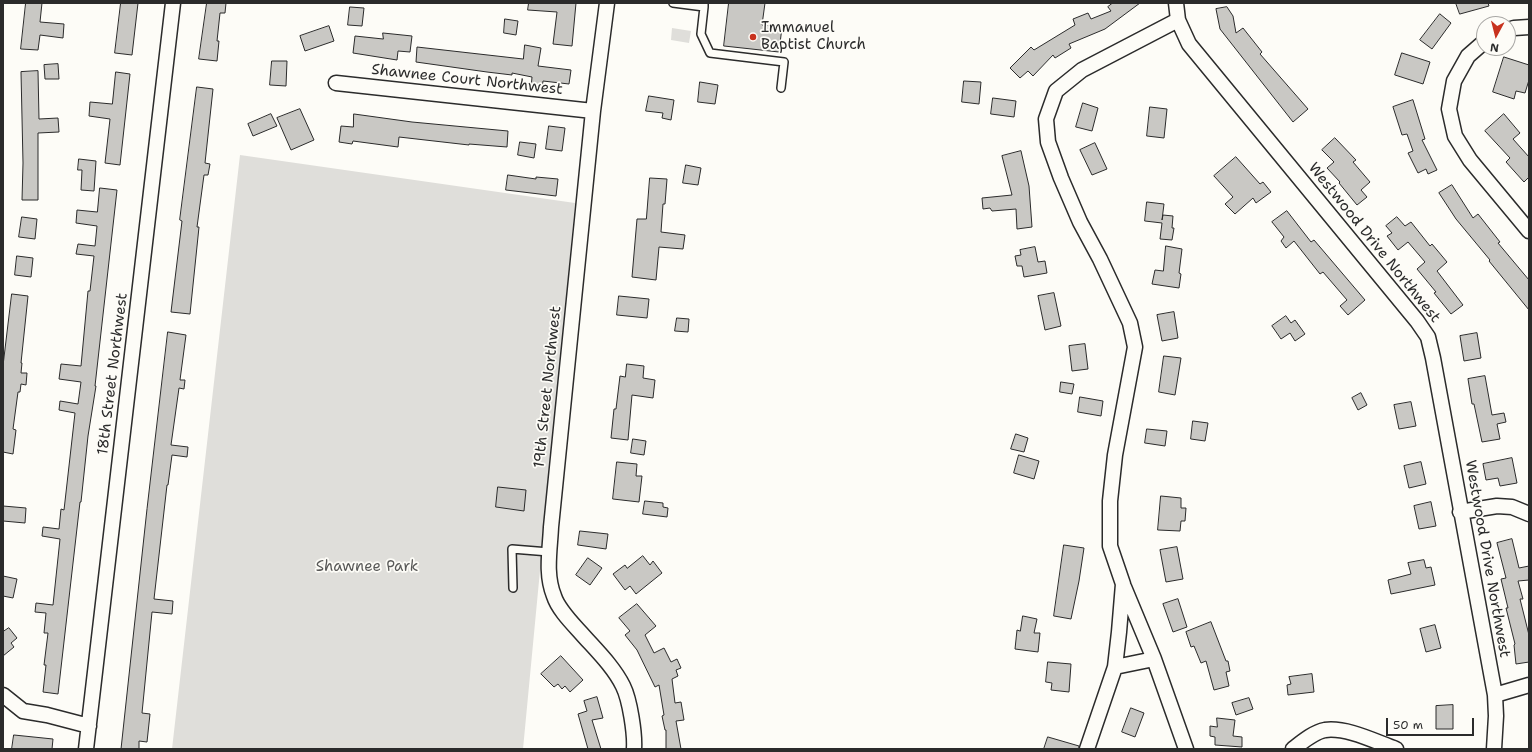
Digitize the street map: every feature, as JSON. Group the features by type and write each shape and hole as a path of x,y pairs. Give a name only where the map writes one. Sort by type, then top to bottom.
{"street":[{"name":"18th Street Northwest","path":"86,749 173,3"},
{"name":"19th Street Northwest","path":"607,3 593,111 549,552 549,576 554,598 571,622 607,662 623,687 635,738 634,749"},
{"name":"Westwood Drive Northwest","path":"1176,3 1178,20 1189,44 1417,321 1428,337 1495,694 1496,716 1494,749"},
{"path":"1178,20 1082,70 1056,91 1046,119 1048,142 1061,178 1080,222 1100,259 1130,323 1135,347 1114,455 1110,501 1110,546 1123,584 1154,659 1186,749"},
{"path":"1516,28 1529,27"},
{"path":"1476,49 1468,56 1454,81 1449,109 1455,136 1470,160 1529,231"},
{"name":"Shawnee Court Northwest","path":"336,83 593,111"},
{"path":"1460,512 1497,506 1512,507 1529,514"},
{"path":"1087,749 1114,667 1123,584"},
{"path":"1114,667 1154,659"},
{"path":"1495,694 1529,685"},
{"path":"3,695 23,711 47,715 89,726"},
{"path":"1294,749 1304,740 1325,730 1345,731 1396,749"}],"lane":[{"path":"673,3 704,5 701,34 710,53 784,62 781,88"},
{"path":"513,588 512,549 549,552"}],"green space":[{"path":"672,28 691,31 689,43 671,40"},
{"name":"Shawnee Park","path":"240,155 575,203 523,749 172,749"}],"building":[{"path":"26,3 42,3 40,22 64,24 63,38 40,35 38,50 21,49"},
{"path":"121,3 138,3 132,55 115,53"},
{"path":"207,3 226,3 225,13 220,13 217,41 219,41 217,61 199,59"},
{"path":"529,3 576,3 572,46 553,44 557,12 528,10"},
{"name":"Immanuel Baptist Church","path":"729,3 765,3 762,25 782,27 779,52 724,46"},
{"path":"1113,3 1140,3 1105,29 1069,44 1071,48 1055,58 1053,55 1033,76 1028,71 1020,78 1010,68 1031,47 1034,50 1075,25 1073,19 1088,13 1091,19 1111,11 1108,7"},
{"path":"1456,3 1488,3 1489,6 1460,14"},
{"path":"350,7 364,8 362,26 348,25"},
{"path":"1227,7 1233,16 1236,33 1243,28 1262,52 1260,54 1308,109 1293,122 1220,29 1216,9"},
{"path":"1440,14 1451,23 1432,49 1420,40"},
{"path":"505,19 518,21 516,35 504,33"},
{"path":"329,26 334,41 305,51 300,36"},
{"path":"383,33 412,36 410,52 398,51 397,60 353,53 355,36 383,39"},
{"path":"525,45 541,48 538,66 571,70 569,84 543,81 542,89 531,88 532,77 512,73 512,75 416,62 417,47 523,59"},
{"path":"1402,53 1430,62 1423,84 1395,75"},
{"path":"1504,57 1529,65 1529,80 1525,93 1516,91 1514,99 1493,92"},
{"path":"272,61 287,61 286,86 270,85"},
{"path":"58,64 59,79 45,79 44,65"},
{"path":"38,71 39,119 58,118 59,132 38,133 38,200 22,200 23,163 21,72"},
{"path":"116,72 130,74 120,165 105,163 110,119 89,116 90,102 112,104"},
{"path":"964,81 981,82 979,104 962,102"},
{"path":"700,82 718,85 715,104 698,102"},
{"path":"197,87 213,89 205,163 210,164 208,175 204,175 197,227 199,227 190,314 171,312 182,221 180,220"},
{"path":"649,96 674,100 671,120 662,118 663,113 646,111"},
{"path":"993,98 1016,101 1014,117 991,114"},
{"path":"1413,100 1425,139 1422,140 1437,170 1428,174 1426,169 1418,173 1408,153 1413,151 1407,134 1402,135 1393,107"},
{"path":"1083,103 1098,108 1092,131 1076,127"},
{"path":"1150,107 1167,109 1164,138 1147,136"},
{"path":"300,109 314,140 291,150 277,118"},
{"path":"271,114 277,126 253,136 248,124"},
{"path":"354,114 412,122 508,131 507,147 469,145 399,137 398,147 353,141 352,144 339,142 341,126 353,127"},
{"path":"1504,114 1520,133 1513,139 1529,157 1529,177 1524,182 1506,162 1510,158 1485,131"},
{"path":"549,126 565,128 562,151 546,149"},
{"path":"1335,138 1356,160 1353,162 1370,182 1361,190 1367,197 1357,205 1339,183 1340,182 1327,168 1334,162 1322,150"},
{"path":"520,142 536,144 534,158 518,155"},
{"path":"1095,143 1107,169 1092,175 1080,150"},
{"path":"1021,151 1029,186 1032,227 1017,229 1016,209 992,211 990,208 983,209 982,198 1012,195 1002,156"},
{"path":"1236,157 1260,184 1263,182 1271,192 1256,203 1253,198 1235,214 1225,204 1233,197 1214,176"},
{"path":"79,159 96,161 94,191 81,190 82,170 78,170"},
{"path":"686,165 701,168 698,185 683,183"},
{"path":"508,175 536,179 536,177 558,179 556,196 506,190"},
{"path":"650,178 667,179 661,232 685,235 683,249 659,247 656,280 632,277 637,219 646,219"},
{"path":"1452,185 1473,218 1478,214 1500,242 1498,243 1529,280 1529,310 1456,219 1439,193"},
{"path":"100,188 117,190 96,386 88,436 58,694 43,692 46,665 44,665 48,633 44,633 46,613 35,612 36,603 53,605 60,539 42,536 43,527 59,529 61,509 64,510 75,413 59,410 60,401 78,404 81,382 59,379 61,364 81,366 88,291 90,291 94,256 76,254 78,244 95,246 97,226 76,223 77,210 97,212"},
{"path":"1147,202 1164,204 1162,220 1163,215 1173,216 1172,228 1174,228 1172,240 1160,239 1162,223 1145,221"},
{"path":"1287,211 1311,242 1314,240 1365,300 1348,315 1340,306 1347,300 1323,272 1320,274 1294,241 1286,248 1281,241 1284,237 1272,222"},
{"path":"22,217 37,219 35,239 19,237"},
{"path":"1397,217 1405,226 1411,222 1430,246 1432,244 1447,262 1437,271 1463,305 1451,314 1434,293 1436,292 1417,269 1425,262 1408,242 1398,250 1387,236 1392,233 1386,226"},
{"path":"1166,246 1182,249 1179,288 1152,284 1155,270 1163,271"},
{"path":"1035,247 1038,262 1045,261 1047,273 1024,277 1022,266 1017,266 1015,256 1021,255 1020,250"},
{"path":"17,256 33,258 31,277 15,275"},
{"path":"1054,293 1061,326 1045,330 1038,296"},
{"path":"12,294 28,296 21,363 21,373 27,373 26,385 21,384 20,392 18,392 13,429 16,430 13,454 3,452 3,366"},
{"path":"619,296 649,299 647,318 617,315"},
{"path":"1174,312 1178,338 1162,341 1157,315"},
{"path":"1286,316 1291,323 1295,320 1305,334 1295,341 1290,333 1281,339 1272,326"},
{"path":"677,318 689,319 688,332 675,331"},
{"path":"168,332 186,335 180,380 185,380 184,389 179,388 171,445 188,447 187,457 172,455 167,485 154,599 173,601 172,614 152,612 142,713 150,714 147,742 139,741 139,749 121,749 147,509"},
{"path":"1477,333 1481,358 1464,361 1460,336"},
{"path":"1085,344 1088,369 1072,371 1069,346"},
{"path":"1164,356 1181,358 1175,395 1159,392"},
{"path":"627,364 644,366 643,378 655,380 653,398 632,395 628,440 611,438 620,376 625,377"},
{"path":"1485,376 1492,415 1504,413 1506,422 1497,424 1500,439 1482,442 1474,404 1472,404 1468,379"},
{"path":"1061,382 1074,384 1072,394 1060,392"},
{"path":"1361,393 1367,405 1358,410 1352,398"},
{"path":"1080,397 1103,401 1101,416 1078,412"},
{"path":"1411,402 1416,426 1399,429 1394,405"},
{"path":"1193,421 1208,423 1205,441 1191,439"},
{"path":"1147,429 1167,431 1165,446 1145,443"},
{"path":"1016,434 1028,438 1024,452 1011,449"},
{"path":"633,439 646,441 644,455 631,453"},
{"path":"1019,455 1039,461 1034,479 1014,473"},
{"path":"1512,458 1517,483 1500,486 1498,478 1486,480 1483,464"},
{"path":"617,462 637,464 636,476 642,476 639,502 613,499"},
{"path":"1421,462 1426,484 1409,488 1404,466"},
{"path":"498,487 526,490 524,511 496,507"},
{"path":"1161,496 1181,498 1181,508 1186,508 1185,521 1181,521 1180,531 1158,530"},
{"path":"645,501 663,503 663,507 668,508 667,517 643,514"},
{"path":"1431,502 1436,526 1419,529 1414,506"},
{"path":"3,506 26,508 25,523 3,521"},
{"path":"580,531 608,534 606,549 578,545"},
{"path":"1512,539 1519,568 1529,566 1529,580 1518,581 1523,599 1520,599 1529,635 1529,662 1516,664 1515,644 1506,608 1508,608 1501,579 1506,578 1497,543"},
{"path":"1064,545 1084,548 1071,619 1054,616"},
{"path":"1177,547 1183,579 1166,582 1160,550"},
{"path":"643,556 650,565 653,561 662,573 636,594 630,586 625,590 613,574 625,565 627,568"},
{"path":"588,558 602,568 590,585 576,575"},
{"path":"1424,560 1426,568 1431,567 1435,585 1391,594 1388,580 1411,574 1408,563"},
{"path":"3,576 17,579 13,598 3,596"},
{"path":"1178,599 1187,627 1173,632 1163,604"},
{"path":"637,604 656,626 645,635 654,653 664,648 671,662 677,659 681,668 676,670 678,676 672,679 675,703 681,702 684,720 676,721 681,749 666,749 666,730 662,716 664,715 659,685 655,687 637,650 625,635 630,631 619,618"},
{"path":"1023,616 1037,619 1034,633 1040,633 1038,652 1015,649 1017,630 1020,631"},
{"path":"1211,622 1226,661 1228,661 1230,671 1226,672 1229,686 1214,690 1206,661 1201,663 1194,646 1191,647 1186,632"},
{"path":"1435,625 1441,648 1426,652 1420,629"},
{"path":"9,628 17,638 11,643 14,647 3,656 3,632"},
{"path":"561,656 583,680 570,692 565,686 562,689 558,684 554,687 541,674"},
{"path":"1048,662 1071,664 1069,692 1051,690 1052,683 1046,682"},
{"path":"1312,674 1314,692 1288,695 1287,685 1291,684 1289,677"},
{"path":"597,697 603,718 592,720 601,749 588,749 578,714 587,711 584,701"},
{"path":"1249,698 1253,709 1236,715 1232,703"},
{"path":"1453,705 1453,729 1436,729 1436,706"},
{"path":"1131,708 1144,713 1135,737 1122,732"},
{"path":"1217,718 1235,720 1233,736 1242,737 1242,747 1215,745 1215,737 1210,736 1210,726 1217,727"},
{"path":"14,735 53,739 52,749 12,749"},
{"path":"1048,737 1079,746 1079,749 1044,749"}],"place":[{"name":"Immanuel Baptist Church","path":"753,37"}]}
